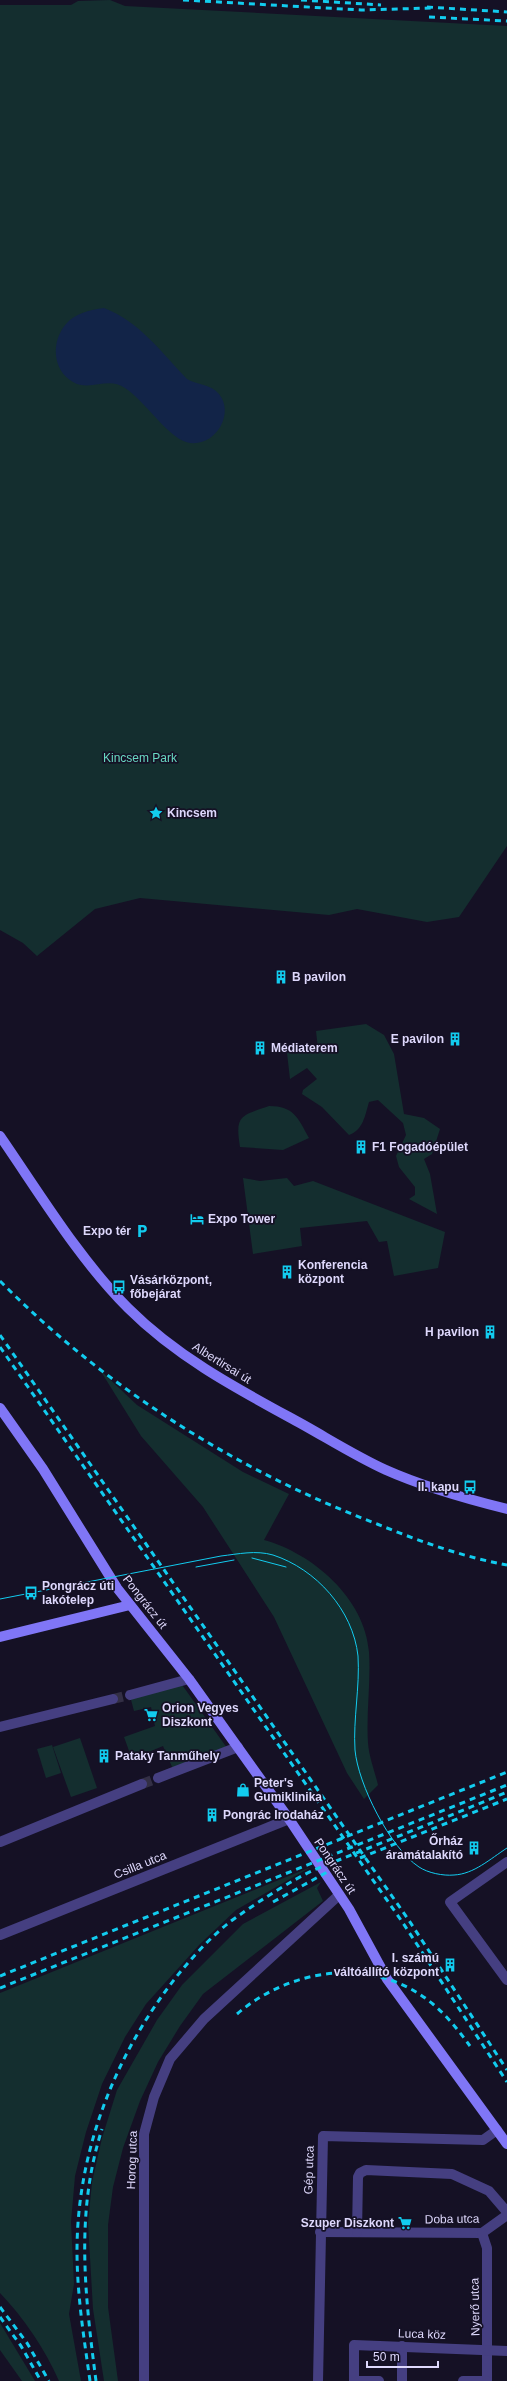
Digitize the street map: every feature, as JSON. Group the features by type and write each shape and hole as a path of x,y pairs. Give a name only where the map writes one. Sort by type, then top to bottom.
{"street":[{"name":"Albertirsai út","path":"0,1136 84,1258 128,1309 189,1359 235,1387 385,1469 422,1483 507,1509"},
{"name":"Pongrácz út","path":"0,1408 43,1469 117,1588 189,1678 289,1819 339,1895 387,1979 507,2144"},
{"path":"0,1637 130,1605"},
{"path":"130,1694 189,1678"},
{"path":"0,1727 112,1699"},
{"path":"158,1778 238,1747"},
{"path":"0,1842 142,1784"},
{"name":"Csilla utca","path":"0,1935 289,1819"},
{"path":"507,1862 450,1902 507,1980"},
{"name":"Horog utca","path":"144,2381 144,2134 154,2097 170,2059 204,2019 339,1895"},
{"name":"Gép utca","path":"318,2381 323,2136 483,2140 497,2130"},
{"path":"357,2232 357,2184 360,2173 366,2170 452,2174 489,2191 507,2214"},
{"name":"Doba utca","path":"320,2232 482,2233 507,2214"},
{"name":"Nyerő utca","path":"482,2233 487,2248 487,2381"},
{"name":"Luca köz","path":"379,2381 354,2381 354,2345 488,2349 507,2351"},
{"path":"402,2346 402,2381"},
{"path":"463,2381 487,2381"}],"green space":[{"name":"Kincsem Park","path":"110,0 125,6 507,26 507,846 459,917 427,922 357,909 329,915 140,898 95,909 37,956 23,943 0,930 0,5 71,5 78,1"},
{"path":"366,1024 384,1035 394,1054 404,1114 424,1118 440,1129 432,1154 424,1159 430,1174 437,1214 409,1199 415,1195 415,1187 399,1167 396,1156 406,1135 403,1123 378,1100 369,1102 363,1122 354,1133 349,1135 322,1107 302,1094 303,1090 317,1079 307,1068 290,1079 287,1053 318,1049 316,1031"},
{"path":"269,1106 284,1108 294,1114 309,1138 283,1150 240,1147 238,1128 242,1118 252,1112"},
{"path":"243,1178 260,1181 287,1178 294,1186 313,1181 445,1232 438,1268 394,1276 387,1241 379,1242 367,1221 300,1228 302,1246 253,1254"},
{"path":"100,1370 137,1405 243,1472 289,1494 264,1540 282,1546 300,1555 333,1581 347,1596 358,1614 365,1632 369,1652 368,1743 378,1785 364,1799 347,1773 274,1617 203,1507 141,1436"},
{"path":"180,1682 227,1748 173,1769 163,1746 132,1759 124,1737 155,1726 151,1707 134,1711 130,1696"},
{"path":"80,1738 97,1788 71,1797 53,1747"},
{"path":"52,1745 61,1773 46,1778 37,1749"},
{"path":"311,1867 236,1910 200,1944 146,2004 125,2037 102,2084 86,2132 75,2176 71,2222 74,2284 69,2314 81,2381 59,2381 33,2334 0,2293 0,1993"},
{"path":"321,1882 317,1888 323,1901 203,1994 180,2026 158,2062 140,2101 123,2148 113,2187 108,2225 108,2307 118,2381 104,2381 93,2309 88,2223 92,2182 102,2138 117,2090 157,2020 182,1985 243,1924"},
{"path":"0,2323 35,2381 22,2381 0,2350"}],"water":[{"path":"104,308 117,314 139,329 187,379 208,386 219,394 224,402 225,411 223,421 213,436 205,441 196,443 186,442 171,433 125,388 112,383 79,385 66,377 61,370 56,355 56,347 61,331 74,317 88,311"}],"tunnel":[{"path":"113,1699 130,1695"},
{"path":"142,1784 158,1778"}],"tram line":[{"path":"0,1599 234,1554 267,1554 289,1561 304,1570 330,1594 349,1623 355,1639 358,1656 355,1738 357,1764 362,1780 377,1814 397,1845 408,1858 419,1867 436,1874 450,1875 461,1874 475,1869 507,1848"},
{"path":"252,1558 286,1567"},
{"path":"196,1567 234,1560"}],"railway":[{"path":"183,0 361,10 432,8"},
{"path":"301,0 381,5"},
{"path":"427,7 507,12"},
{"path":"429,17 507,21"},
{"path":"0,1281 41,1320 84,1357 129,1391 176,1423 224,1452 274,1478 377,1524 441,1548 474,1558 507,1565"},
{"path":"0,1335 408,1919 507,2070"},
{"path":"0,1347 403,1923 507,2082"},
{"path":"0,1976 507,1772"},
{"path":"0,1988 507,1785"},
{"path":"90,2381 81,2316 77,2267 78,2217 83,2183 90,2150 112,2085 126,2054 143,2024 162,1996 188,1963 230,1922 249,1908 305,1874 507,1792"},
{"path":"360,1858 507,1799"},
{"path":"273,1902 329,1871"},
{"path":"237,2014 259,1998 283,1986 308,1977 334,1973 361,1973 386,1979 411,1989 434,2005 453,2024 470,2046"},
{"path":"96,2381 88,2318 85,2223 88,2192 102,2129"},
{"path":"0,2307 27,2343 49,2381"},
{"path":"0,2317 21,2346 41,2381"}],"place":[{"name":"Kincsem","path":"156,813"},
{"name":"B pavilon","path":"281,977"},
{"name":"E pavilon","path":"455,1039"},
{"name":"Médiaterem","path":"260,1048"},
{"name":"F1 Fogadóépület","path":"361,1147"},
{"name":"Expo Tower","path":"197,1219"},
{"name":"Expo tér","path":"142,1231"},
{"name":"Konferencia központ","path":"287,1272"},
{"name":"Vásárközpont, főbejárat","path":"119,1287"},
{"name":"H pavilon","path":"490,1332"},
{"name":"II. kapu","path":"470,1487"},
{"name":"Pongrácz úti lakótelep","path":"31,1593"},
{"name":"Orion Vegyes Diszkont","path":"151,1715"},
{"name":"Pataky Tanműhely","path":"104,1756"},
{"name":"Peter's Gumiklinika","path":"243,1790"},
{"name":"Pongrác Irodaház","path":"212,1815"},
{"name":"Őrház áramátalakító","path":"474,1848"},
{"name":"I. számú váltóállító központ","path":"450,1965"},
{"name":"Szuper Diszkont","path":"405,2223"}]}
